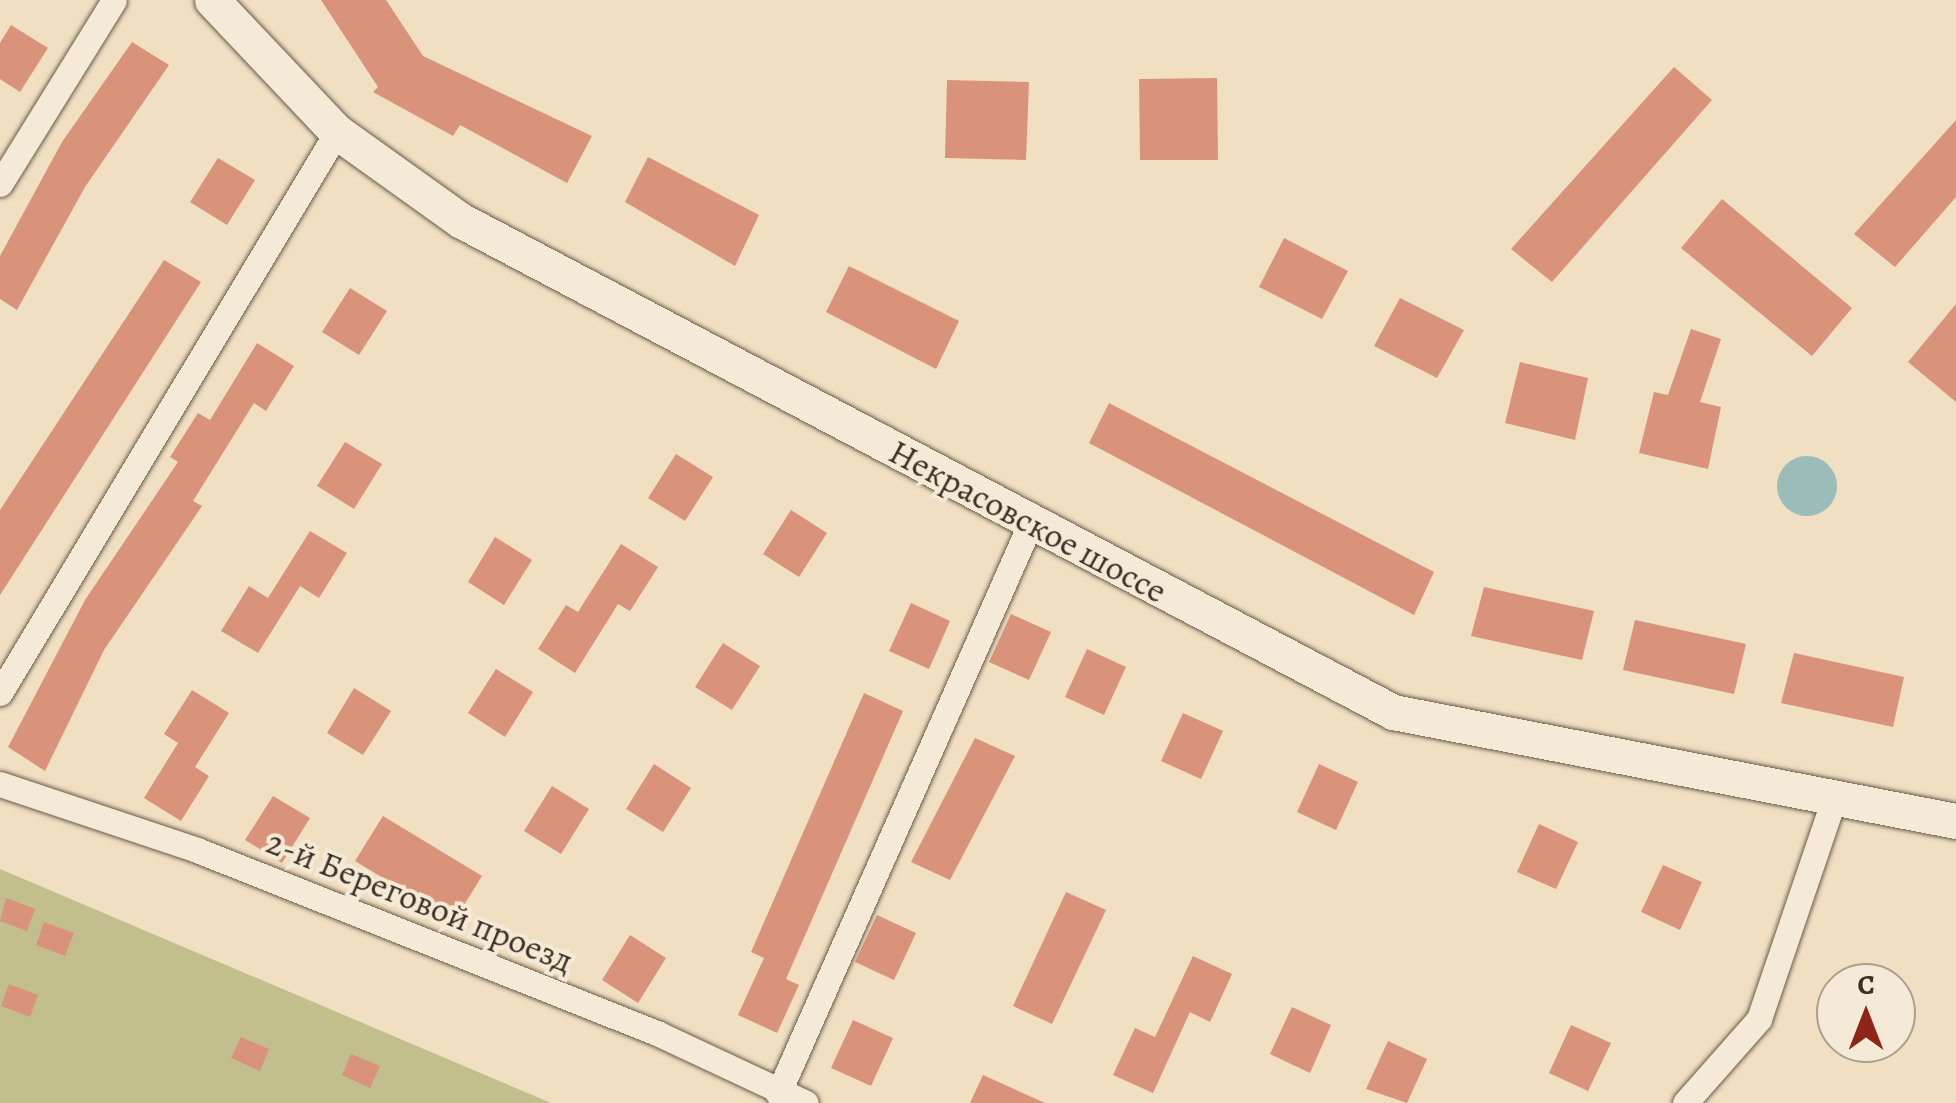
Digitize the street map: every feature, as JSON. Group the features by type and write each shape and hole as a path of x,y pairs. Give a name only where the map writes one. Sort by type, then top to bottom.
{"main road":[{"name":"Некрасовское шоссе","path":"212,0 337,132 460,220 1393,712 1832,804 1951,820"}],"street":[{"path":"0,184 114,0"},
{"path":"0,693 337,132"},
{"path":"778,1094 1031,522"},
{"name":"2-й Береговой проезд","path":"0,784 198,850 659,1034 778,1094 806,1103"},
{"path":"1686,1103 1759,1019 1832,804"}],"shaded area":[{"path":"0,869 551,1103 0,1103"}],"water":[{"path":"1807,456 1828,465 1837,486 1828,507 1807,516 1786,507 1777,486 1786,465"}],"building":[{"path":"321,0 386,0 423,56 592,136 567,183 460,125 453,136 373,92 378,87"},
{"path":"11,25 48,48 20,92 0,79 0,43"},
{"path":"132,42 169,65 85,187 17,310 0,299 0,256 62,142"},
{"path":"1674,67 1712,100 1552,282 1511,249"},
{"path":"1217,78 1218,160 1140,160 1139,79"},
{"path":"947,80 1029,82 1026,160 945,158"},
{"path":"1956,120 1956,197 1895,267 1854,234"},
{"path":"648,157 759,215 735,266 625,202"},
{"path":"218,158 255,180 227,225 190,202"},
{"path":"1722,199 1852,308 1812,356 1681,248"},
{"path":"1284,238 1348,271 1322,319 1259,287"},
{"path":"164,260 201,282 0,595 0,510"},
{"path":"849,266 959,321 936,369 826,312"},
{"path":"350,288 387,311 359,355 322,332"},
{"path":"1400,298 1464,330 1437,378 1374,346"},
{"path":"1956,304 1956,402 1908,362"},
{"path":"1691,329 1721,339 1700,402 1721,407 1708,469 1639,453 1654,392 1668,395"},
{"path":"257,343 294,366 266,411 254,403 193,501 202,506 104,650 45,771 8,747 85,600 178,462 170,457 198,413 210,420"},
{"path":"1520,362 1588,378 1575,440 1505,423"},
{"path":"1109,403 1434,572 1414,615 1089,443"},
{"path":"345,442 382,464 354,509 317,486"},
{"path":"676,454 713,477 685,521 648,498"},
{"path":"791,510 827,533 799,577 763,554"},
{"path":"310,531 347,553 319,598 300,586 258,653 221,631 249,586 268,598"},
{"path":"495,537 532,560 504,605 468,582"},
{"path":"621,544 658,567 630,611 618,604 575,673 538,649 566,605 578,612"},
{"path":"1484,587 1594,611 1582,660 1471,636"},
{"path":"911,603 950,621 929,669 889,651"},
{"path":"1011,614 1051,632 1029,680 989,662"},
{"path":"1635,620 1746,644 1734,694 1623,670"},
{"path":"723,643 760,666 732,710 695,687"},
{"path":"1087,649 1126,667 1104,715 1065,697"},
{"path":"1794,653 1904,677 1893,727 1781,703"},
{"path":"496,669 533,692 505,737 468,713"},
{"path":"354,688 391,711 363,755 327,733"},
{"path":"192,690 229,713 195,767 209,776 181,821 144,798 178,743 164,734"},
{"path":"864,693 903,711 786,979 799,985 777,1033 738,1015 764,958 751,952"},
{"path":"1183,713 1223,731 1201,779 1161,761"},
{"path":"975,738 1015,756 950,880 911,862"},
{"path":"654,764 691,788 663,832 626,809"},
{"path":"1319,764 1358,782 1336,830 1297,812"},
{"path":"552,786 589,809 561,854 524,831"},
{"path":"273,796 310,818 282,863 245,840"},
{"path":"383,816 482,876 454,921 355,861"},
{"path":"1539,824 1578,842 1556,889 1517,872"},
{"path":"1663,865 1702,882 1680,930 1641,912"},
{"path":"1066,892 1106,910 1052,1024 1013,1006"},
{"path":"6,898 35,909 27,931 0,921"},
{"path":"877,915 916,933 894,980 855,962"},
{"path":"44,922 74,933 65,956 36,945"},
{"path":"630,935 666,958 638,1003 602,980"},
{"path":"1193,956 1232,974 1210,1022 1190,1012 1153,1093 1113,1075 1135,1028 1155,1037"},
{"path":"9,984 38,995 30,1017 1,1006"},
{"path":"1292,1007 1331,1025 1310,1073 1270,1054"},
{"path":"853,1020 893,1038 871,1086 831,1068"},
{"path":"1571,1025 1611,1043 1588,1091 1549,1073"},
{"path":"241,1037 269,1049 260,1071 231,1058"},
{"path":"1388,1041 1427,1059 1407,1103 1366,1089"},
{"path":"351,1054 380,1066 370,1088 342,1075"},
{"path":"983,1075 1045,1103 970,1103"}]}
